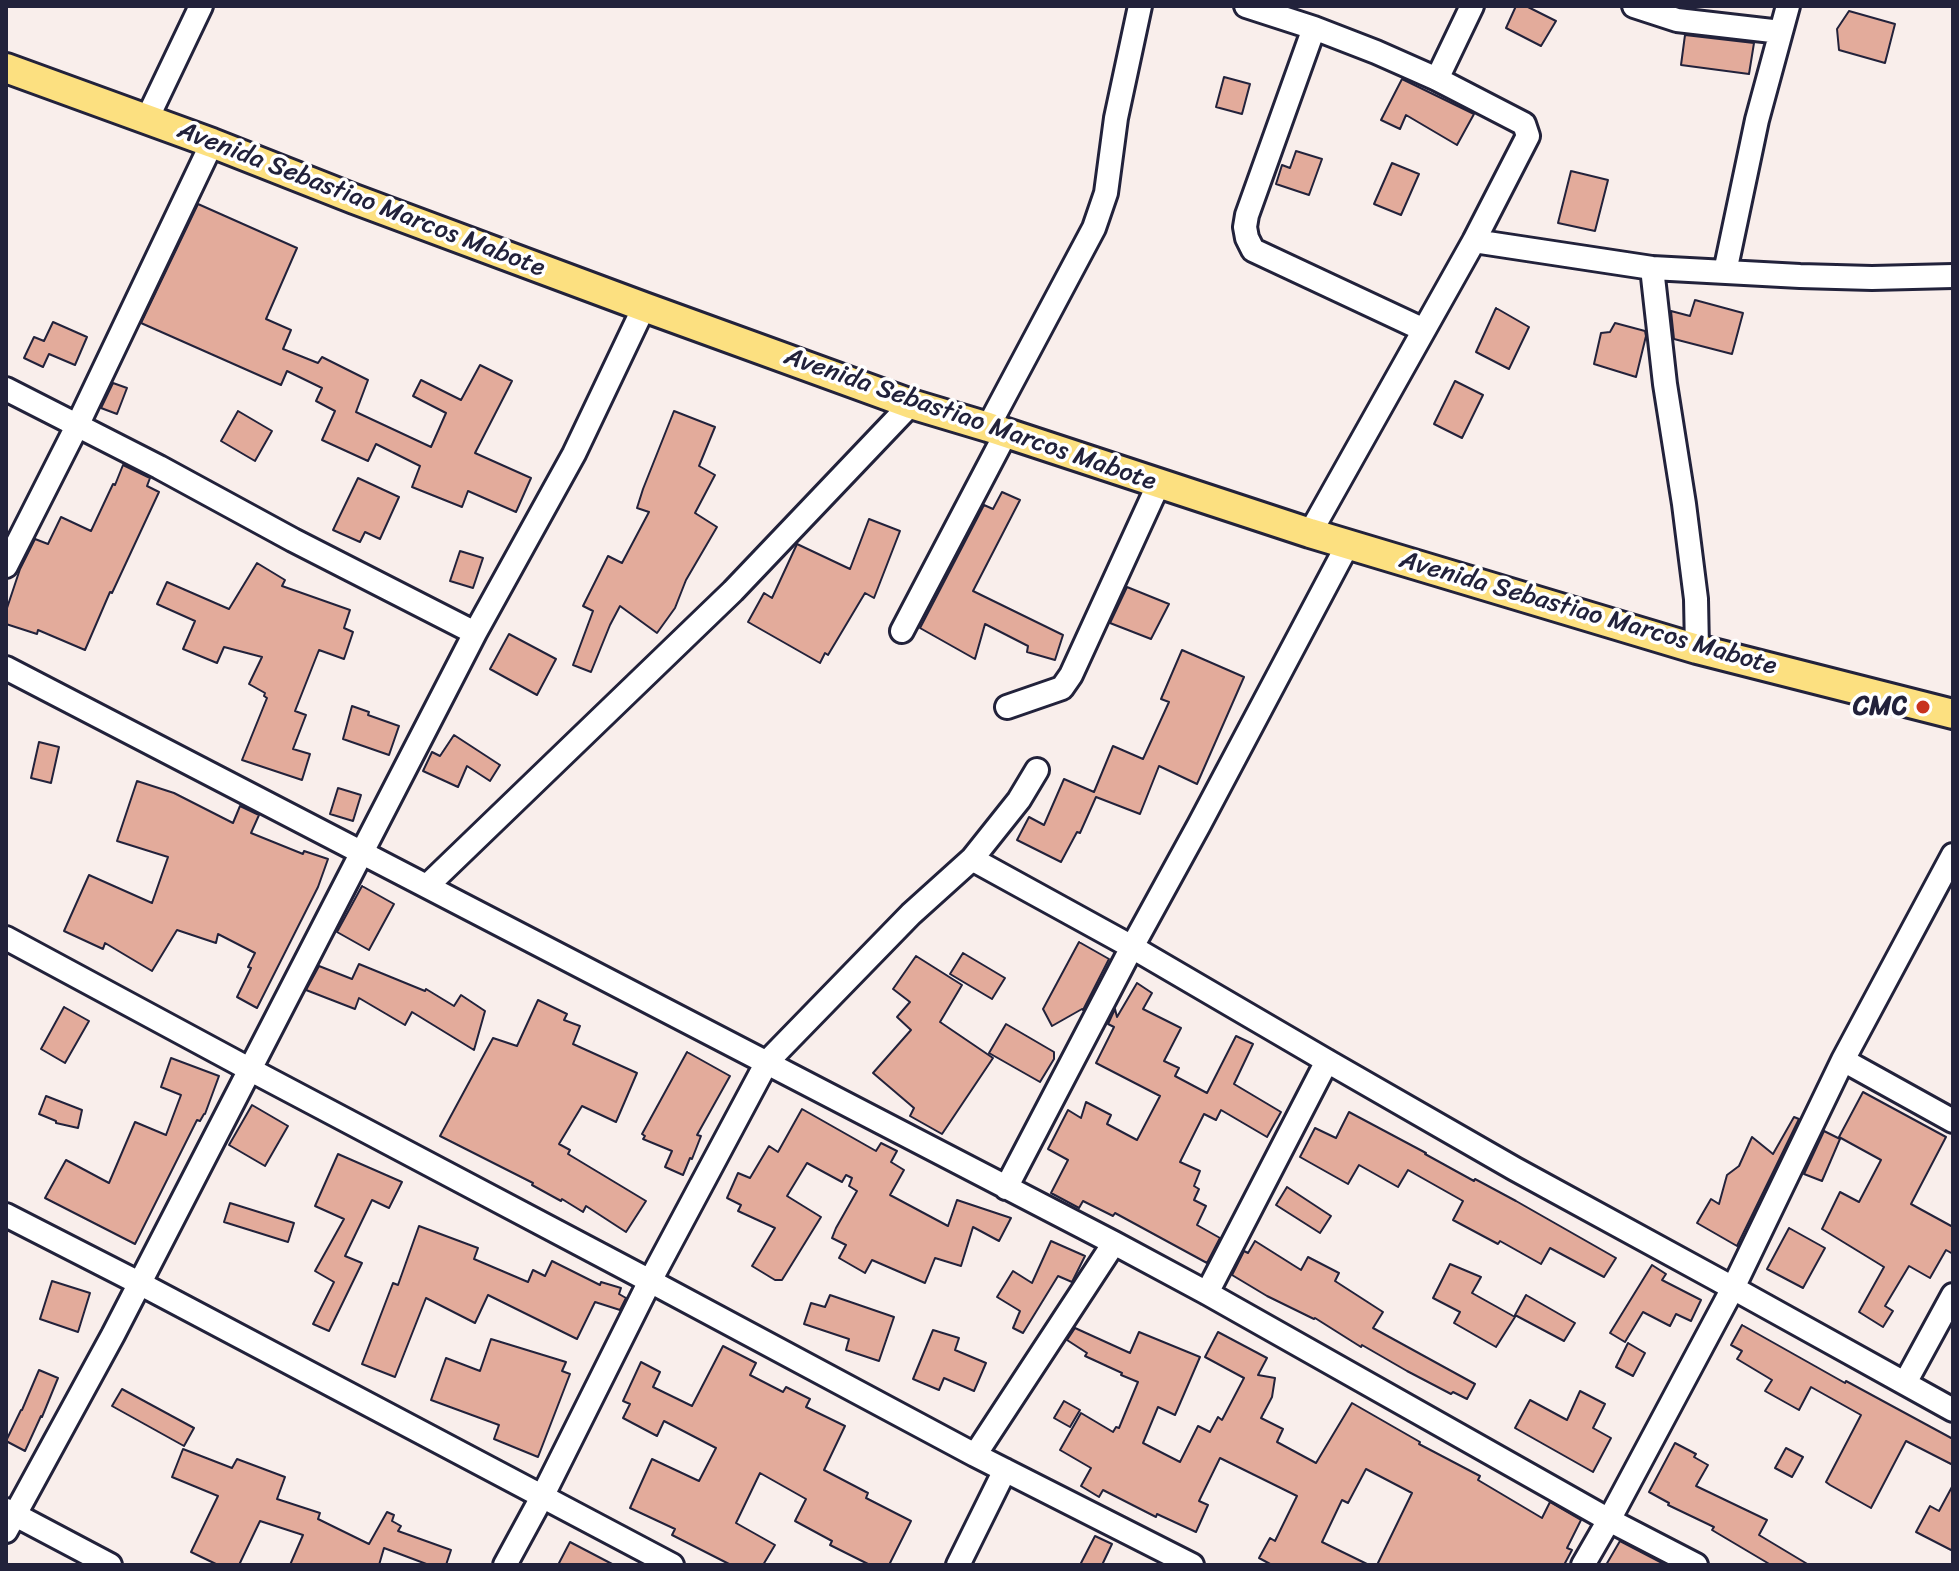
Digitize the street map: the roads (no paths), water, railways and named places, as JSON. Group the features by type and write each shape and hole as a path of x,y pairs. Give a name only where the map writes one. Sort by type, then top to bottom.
{"main road":[{"name":"Avenida Sebastiao Marcos Mabote","path":"6,68 911,404 1310,533 1697,649 1953,714"}],"street":[{"path":"147,119 201,6"},
{"path":"902,631 1094,228 1106,193 1116,118 1140,6"},
{"path":"1246,6 1314,28 1437,79 1524,124 1528,136 1474,241 1310,533"},
{"path":"1437,79 1472,6"},
{"path":"1634,6 1677,20 1781,32"},
{"path":"1725,272 1757,120 1788,6"},
{"path":"1314,28 1247,215 1247,238 1253,250 1424,330"},
{"path":"6,566 77,426 212,143"},
{"path":"1474,241 1652,268 1872,278 1953,276"},
{"path":"1652,268 1696,599 1697,649"},
{"path":"110,1565 9,1519 139,1283 475,633 574,454 644,307"},
{"path":"6,389 475,633"},
{"path":"427,886 733,591 911,404"},
{"path":"1007,707 1062,688 1071,675 1159,483"},
{"path":"1006,1188 1348,544"},
{"path":"6,668 1114,1243 1609,1520 1696,1565"},
{"path":"505,1565 650,1281 767,1062 911,914 972,859 1019,800 1037,770"},
{"path":"1583,1565 1733,1288 1843,1060 1953,855"},
{"path":"972,859 1132,947 1515,1169 1953,1410"},
{"path":"6,938 975,1455 1192,1565"},
{"path":"1843,1060 1953,1121"},
{"path":"1207,1293 1327,1061"},
{"path":"6,1215 672,1565"},
{"path":"975,1455 1114,1243"},
{"path":"1905,1383 1953,1295"},
{"path":"958,1565 1005,1470"}],"place":[{"name":"CMC","path":"1923,707"}]}
